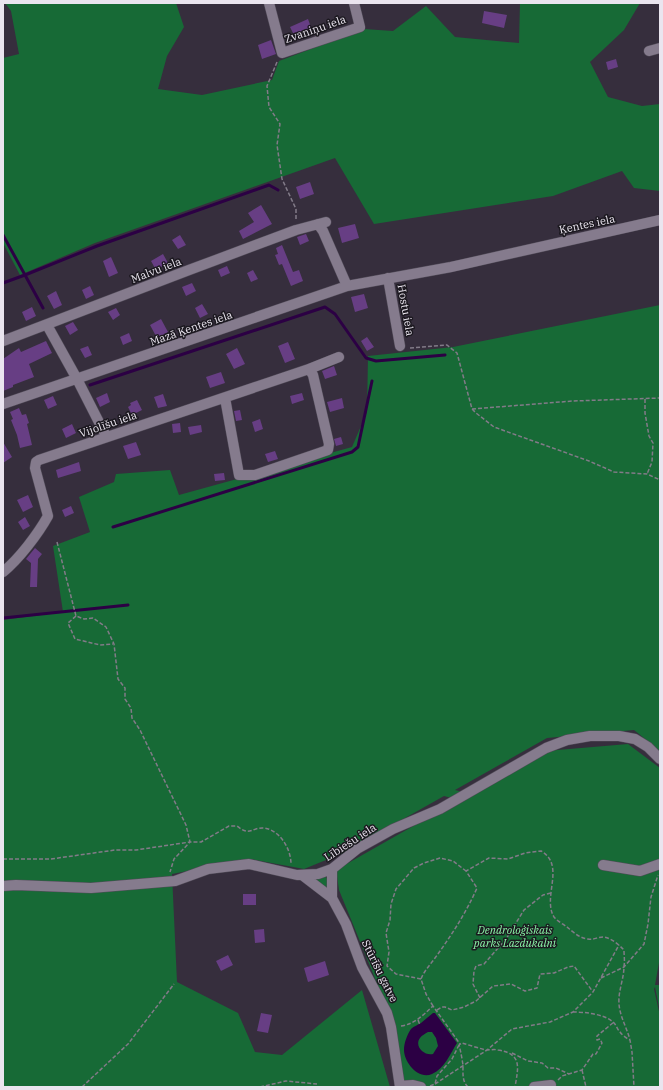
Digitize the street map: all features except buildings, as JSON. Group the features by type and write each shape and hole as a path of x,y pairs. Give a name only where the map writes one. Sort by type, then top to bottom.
{"street":[{"name":"Zvaniņu iela","path":"269,3 282,53 360,27 354,3"},
{"path":"649,51 660,48"},
{"name":"Ķentes iela","path":"388,278 451,267 660,220"},
{"name":"Malvu iela","path":"3,341 296,230 322,223 323,231 347,286"},
{"name":"Mazā Ķentes iela","path":"3,404 347,286 388,278"},
{"name":"Hostu iela","path":"388,278 400,346"},
{"path":"47,325 106,436"},
{"name":"Vijolīšu iela","path":"3,572 11,565 34,537 48,516 35,468 38,460 106,436 225,398 339,357"},
{"path":"225,398 239,475 255,475 328,450 329,444 313,375 309,369"},
{"name":"Lībiešu iela","path":"3,886 16,885 91,888 166,882 176,881 208,869 249,864 302,875 318,874 332,869 357,849 393,829 440,809 546,748 567,740 590,736 619,736 635,739 648,747 660,759"},
{"path":"603,865 640,871 659,868"},
{"name":"Stūrīšu gatve","path":"332,869 332,898 346,924 362,967 387,1013 391,1027 400,1086"},
{"path":"302,875 332,898"},
{"path":"400,1086 414,1085 421,1087"},
{"path":"534,1087 551,1085"}],"path":[{"path":"282,53 273,69 267,86 269,107 280,124 277,146 282,178 296,209 296,230"},
{"path":"400,346 409,348 447,345 458,353 472,409 494,427 589,460 614,472 646,474 660,480"},
{"path":"472,409 573,401 660,398"},
{"path":"645,399 645,414 649,436 652,443 652,462 646,474"},
{"path":"57,542 76,615 84,619 93,618 106,627 114,644 118,679 125,688 124,698 131,708 132,718 140,730 186,825 190,842"},
{"path":"76,615 68,623 75,640 100,645 114,644"},
{"path":"3,859 51,860 115,850 136,850 190,842 201,842 229,826 237,826 243,831 251,832 263,828 272,831 281,838 291,856 289,873"},
{"path":"166,882 174,859 190,842"},
{"path":"466,871 489,858 508,859 525,853 542,851 550,858 552,864 553,876 551,893 552,911 555,919 579,937 588,939 604,937 614,941 624,950 624,967 619,992 619,1004 620,1015 630,1040 634,1087"},
{"path":"421,979 396,974 387,966 389,952 386,933 390,920 391,904 396,889 414,868 440,858 453,862 466,871 477,888 467,911 424,971 421,979 426,994 433,1006 460,1044 463,1078 468,1087"},
{"path":"601,978 624,967 644,944 652,897 659,868"},
{"path":"480,998 473,984 474,969 476,966 484,964 506,939 524,910 544,895 551,893"},
{"path":"428,1087 487,1050 512,1028 550,1022 573,1012 593,992 619,945"},
{"path":"437,1010 442,1007 456,1010 464,1007 480,998 493,986 511,984 525,991 537,988 540,974 554,973 568,966 574,966 593,992"},
{"path":"82,1087 128,1044 174,984"},
{"path":"391,1027 407,1025 418,1020 433,1006"},
{"path":"573,1012 588,1012 606,1018 614,1022 619,1032 630,1040"},
{"path":"418,1020 420,1025"},
{"path":"562,1076 582,1070 593,1054 596,1054 602,1043 600,1039 597,1040 597,1036 614,1022"},
{"path":"460,1044 462,1043 487,1050 493,1049 511,1053 528,1061 542,1063 548,1068 556,1068 569,1074"},
{"path":"435,1084 437,1076 452,1059 460,1044"},
{"path":"511,1053 517,1060 518,1074 515,1087"},
{"path":"582,1070 586,1087"},
{"path":"260,1087 286,1081 317,1084"}],"green space":[{"path":"5,3 176,3 184,27 167,56 158,89 202,95 272,80 279,61 364,29 393,31 426,6 455,37 519,43 520,3 640,3 624,30 590,62 608,97 642,106 660,104 660,191 634,188 622,171 553,196 374,224 335,158 95,243 20,275 3,243 3,58 19,54 11,11"},
{"name":"Dendroloģiskais parks Lazdukalni","path":"660,305 660,751 634,730 547,738 455,790 470,794 546,751 628,744 660,768 660,957 655,985 660,985 660,1012 655,987 654,989 660,1016 660,1087 403,1087 392,1020 339,890 336,870 459,800 444,796 343,853 304,869 250,859 172,874 177,982 238,1013 255,1052 282,1055 362,990 390,1087 3,1087 3,620 63,612 53,546 90,532 79,497 114,482 116,474 170,470 179,495 352,447 367,412 368,356 453,347"},
{"path":"325,876 328,880 329,889 317,884 315,878"}],"shaded area":[{"path":"435,1013 457,1043 447,1060 440,1068 432,1074 427,1075 413,1069 406,1060 404,1047 411,1029","holes":["428,1032 432,1032 436,1038 438,1046 433,1054 430,1054 421,1050 418,1041"]}],"waterway":[{"path":"3,235 25,275 97,246 269,185 278,190"},
{"path":"3,283 25,275 43,308"},
{"path":"90,385 325,307 335,314 366,358 376,361 445,355"},
{"path":"113,527 352,452 358,447 372,381"},
{"path":"3,618 128,605"}]}
